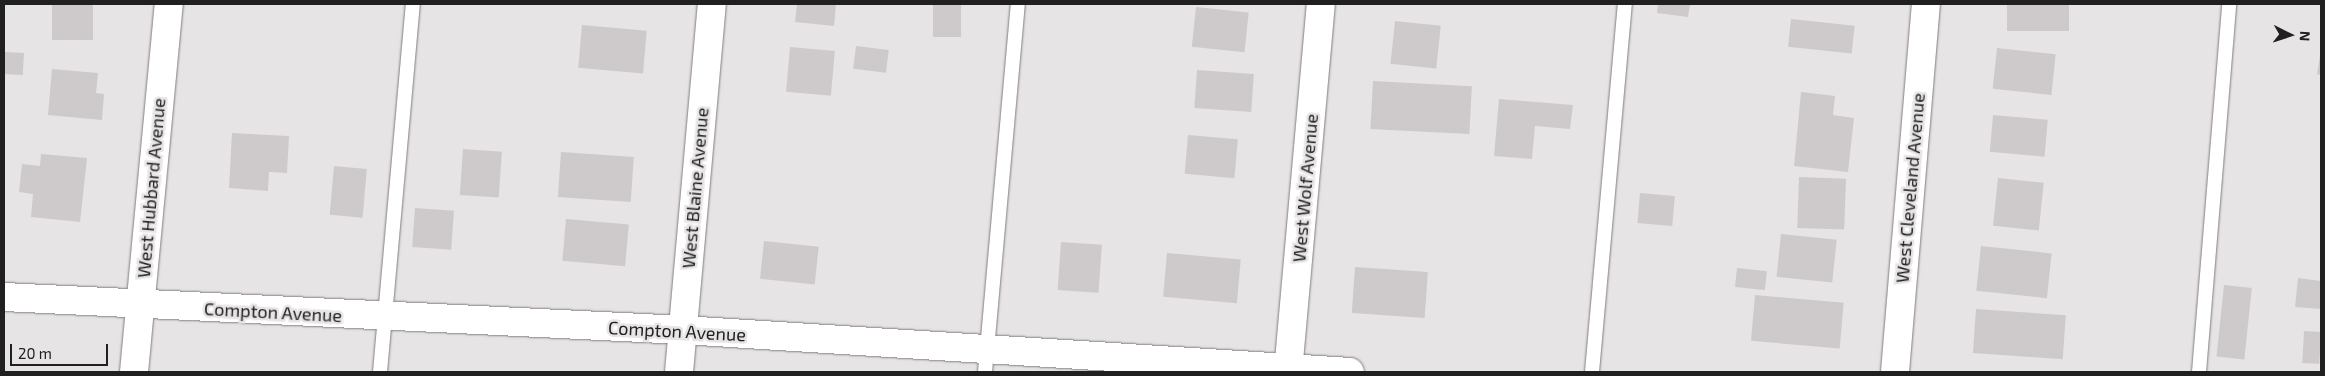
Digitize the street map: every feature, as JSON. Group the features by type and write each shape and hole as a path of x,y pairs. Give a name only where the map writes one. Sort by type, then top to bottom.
{"street":[{"name":"West Hubbard Avenue","path":"134,372 169,4"},
{"name":"West Blaine Avenue","path":"679,372 712,4"},
{"name":"West Wolf Avenue","path":"1288,371 1321,4"},
{"name":"West Cleveland Avenue","path":"1894,372 1926,4"},
{"name":"Compton Avenue","path":"4,296 140,306 683,330 986,361 1350,372"}],"lane":[{"path":"380,372 413,4"},
{"path":"986,361 1018,4"},
{"path":"1592,372 1625,4"},
{"path":"2199,372 2229,4"}],"building":[{"path":"52,4 93,4 93,40 52,40"},
{"path":"797,4 836,4 834,26 795,22"},
{"path":"933,4 961,4 961,37 933,37"},
{"path":"1658,4 1690,4 1688,17 1657,13"},
{"path":"2007,4 2069,4 2069,31 2007,31"},
{"path":"1196,7 1249,13 1245,52 1192,47"},
{"path":"1791,19 1855,26 1852,54 1788,47"},
{"path":"1395,21 1441,26 1436,69 1391,64"},
{"path":"582,25 647,31 643,74 578,68"},
{"path":"856,46 889,50 886,73 853,69"},
{"path":"790,47 835,51 831,96 786,92"},
{"path":"1997,48 2056,54 2051,95 1993,89"},
{"path":"2321,49 2321,75 2317,74"},
{"path":"4,52 24,53 23,75 4,74"},
{"path":"52,69 98,73 96,93 104,94 102,120 48,115"},
{"path":"1197,70 1254,74 1251,112 1194,108"},
{"path":"1373,81 1472,86 1469,134 1370,129"},
{"path":"1801,92 1835,96 1833,115 1854,118 1848,172 1794,166"},
{"path":"1499,99 1573,105 1570,129 1535,126 1532,159 1494,156"},
{"path":"1993,115 2048,120 2045,157 1990,152"},
{"path":"232,133 289,136 287,173 269,172 268,191 229,188"},
{"path":"1188,135 1238,139 1234,178 1185,174"},
{"path":"463,149 502,152 499,198 460,195"},
{"path":"561,152 634,157 631,202 558,197"},
{"path":"41,154 87,158 80,222 31,217 33,194 19,192 22,164 40,166"},
{"path":"334,166 367,169 363,218 330,215"},
{"path":"1799,177 1846,179 1844,230 1797,228"},
{"path":"1998,178 2044,183 2039,231 1993,226"},
{"path":"1640,193 1675,196 1672,226 1637,223"},
{"path":"415,208 454,211 451,250 412,247"},
{"path":"566,219 629,224 625,266 562,261"},
{"path":"1781,234 1837,240 1832,283 1777,277"},
{"path":"764,241 819,247 815,285 760,279"},
{"path":"1061,242 1102,245 1099,293 1058,290"},
{"path":"1981,246 2052,253 2047,298 1976,291"},
{"path":"1167,253 1241,259 1237,303 1163,297"},
{"path":"1355,267 1428,272 1425,318 1352,313"},
{"path":"1737,268 1767,271 1765,290 1735,287"},
{"path":"2298,278 2321,281 2321,309 2295,307"},
{"path":"2224,285 2252,288 2244,360 2216,357"},
{"path":"1755,295 1844,303 1840,349 1751,341"},
{"path":"1976,309 2066,315 2063,359 1973,353"},
{"path":"2304,331 2321,332 2319,364 2302,363"}]}
